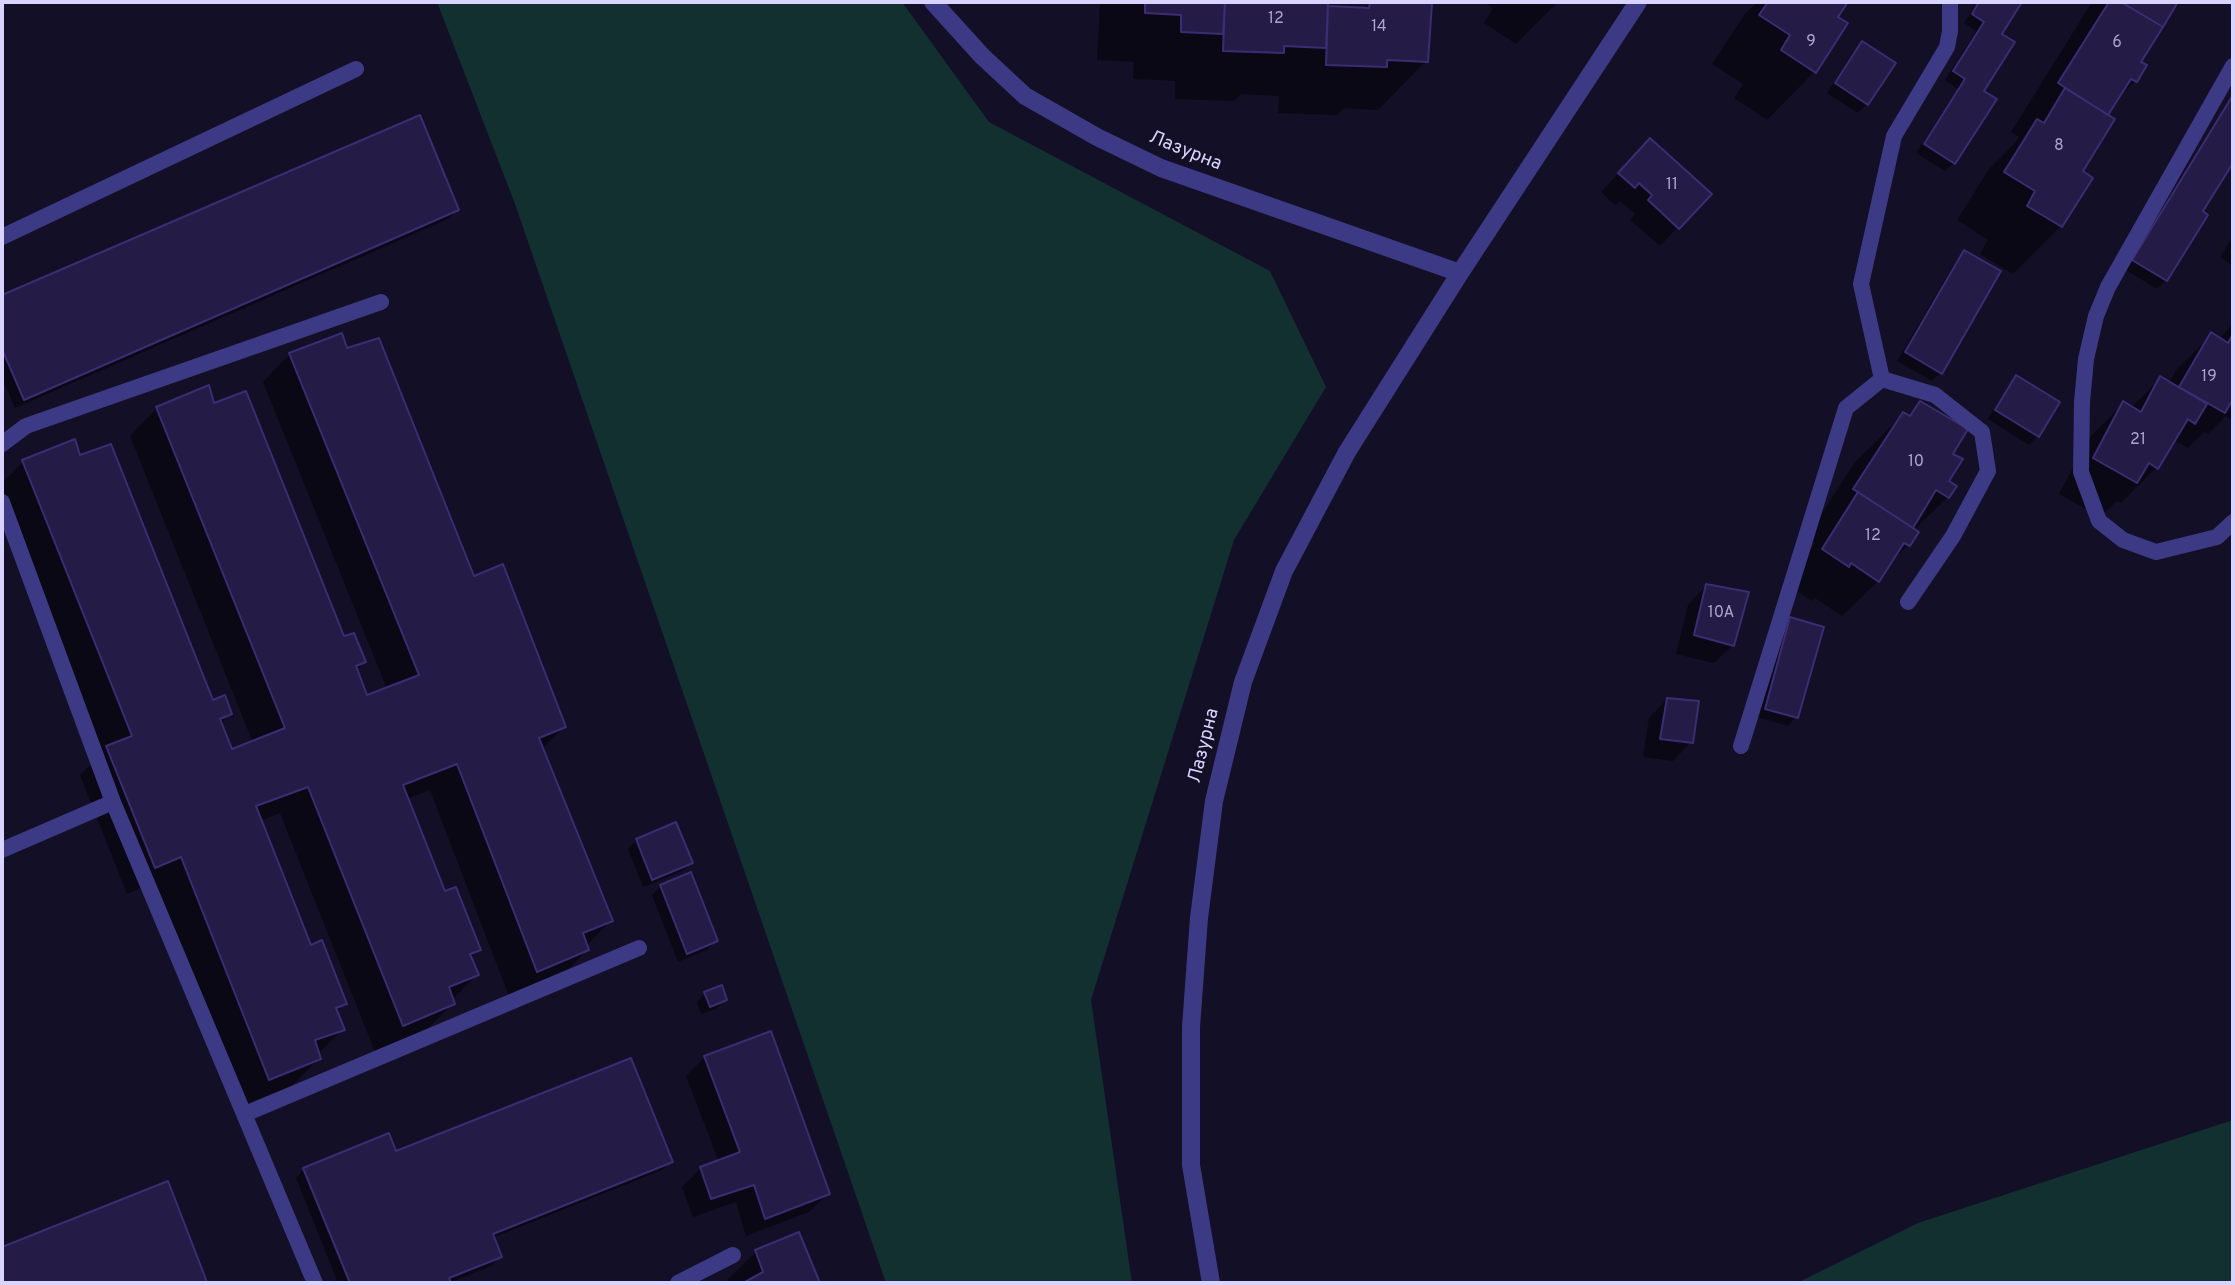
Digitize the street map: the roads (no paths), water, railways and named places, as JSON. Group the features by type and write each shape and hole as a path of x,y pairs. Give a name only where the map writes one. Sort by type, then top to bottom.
{"street":[{"name":"Лазурна","path":"933,2 982,56 1026,96 1097,137 1171,171 1460,273"},
{"name":"Лазурна","path":"1211,1283 1191,1165 1191,1027 1199,918 1213,801 1239,695 1284,571 1348,452 1460,273 1638,2"}],"lane":[{"path":"1882,379 1861,284 1894,136 1947,47 1950,2"},
{"path":"2233,66 2108,287 2096,316 2085,359 2081,461 2081,472 2099,521 2123,540 2156,552 2217,537 2233,522"},
{"path":"2,237 356,69"},
{"path":"2,444 26,426 381,302"},
{"path":"1882,379 1935,396 1982,432 1988,471 1953,536 1908,602"},
{"path":"1741,746 1846,408 1882,379"},
{"path":"2,502 113,802 315,1283"},
{"path":"2,850 113,802"},
{"path":"245,1114 639,948"},
{"path":"678,1283 733,1255"}]}
